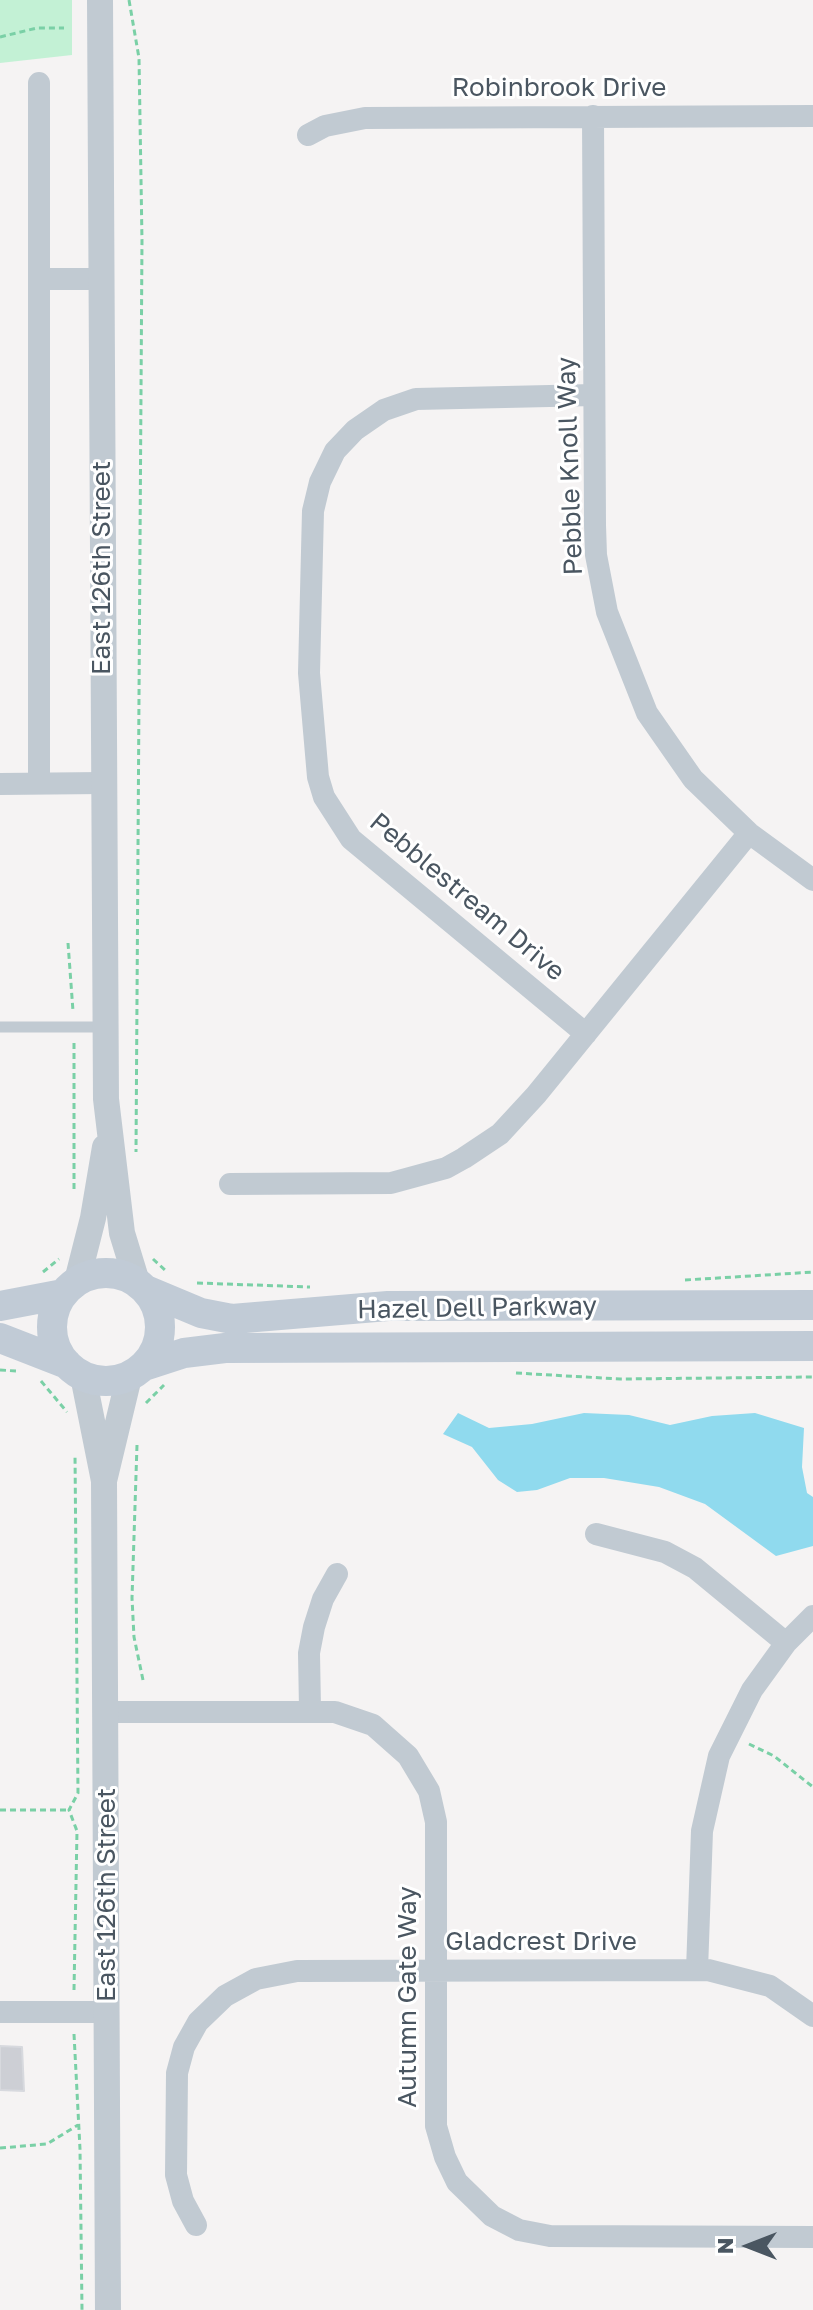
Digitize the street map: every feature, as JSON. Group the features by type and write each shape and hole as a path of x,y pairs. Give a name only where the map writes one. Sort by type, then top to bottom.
{"main road":[{"path":"0,1306 67,1277 112,1272 151,1281 161,1328 147,1375 110,1381 75,1370 0,1338"},
{"path":"67,1277 54,1311 52,1330 56,1349 75,1370"},
{"name":"Hazel Dell Parkway","path":"151,1281 201,1313 244,1319 388,1306 813,1305"},
{"name":"Hazel Dell Parkway","path":"147,1375 196,1351 225,1348 813,1346"}],"street":[{"name":"East 126th Street","path":"100,0 107,1136 126,1252 151,1281"},
{"path":"39,83 39,783"},
{"name":"Pebble Knoll Way","path":"593,116 596,555 617,644 647,713 667,745 703,789 749,833 813,880"},
{"name":"Robinbrook Drive","path":"308,135 325,126 365,118 813,116"},
{"path":"40,279 101,279"},
{"name":"Pebblestream Drive","path":"586,1034 351,839 324,797 313,758 309,673 313,511 320,482 335,451 355,430 384,410 416,399 594,395"},
{"path":"0,784 103,783"},
{"path":"230,1184 391,1183 446,1168 500,1134 586,1034 749,833"},
{"name":"East 126th Street","path":"67,1277 107,1136"},
{"name":"East 126th Street","path":"75,1370 104,1481 108,2310"},
{"name":"East 126th Street","path":"104,1481 147,1375"},
{"path":"596,1534 665,1552 695,1568 786,1643"},
{"path":"310,1709 309,1653 314,1627 323,1599 337,1574"},
{"path":"697,1970 702,1831 719,1756 752,1690 786,1643 813,1616"},
{"name":"Autumn Gate Way","path":"107,1712 310,1709 335,1712 373,1725 408,1756 429,1791 436,1822 435,2100 440,2143 457,2182 492,2216 519,2230 550,2236 813,2237"},
{"name":"Gladcrest Drive","path":"196,2225 183,2201 176,2175 174,2098 184,2047 207,2012 233,1990 282,1972 721,1971 770,1986 813,2016"},
{"path":"0,2012 107,2012"}],"lane":[{"path":"0,1027 104,1027"}],"path":[{"path":"129,0 139,58 142,241 136,1161"},
{"path":"0,37 37,28 64,28"},
{"path":"68,943 74,1028 73,1201"},
{"path":"148,1253 151,1281"},
{"path":"35,1276 49,1269 67,1277"},
{"path":"193,1283 212,1285"},
{"path":"0,1370 26,1372"},
{"path":"33,1375 56,1394 69,1417"},
{"path":"142,1409 147,1375"},
{"path":"138,1438 132,1598 134,1637 143,1680"},
{"path":"74,1451 78,1793 69,1810 77,1831 72,2047 77,2063 82,2310"},
{"path":"745,1742 774,1756 813,1787"},
{"path":"0,1810 69,1810"},
{"path":"0,2148 47,2144 78,2125"}],"green space":[{"path":"0,0 72,0 72,55 0,63"}],"water":[{"path":"458,1413 489,1428 532,1424 584,1413 629,1415 670,1425 712,1416 755,1413 804,1428 802,1467 807,1493 813,1497 813,1546 776,1556 705,1504 659,1487 604,1478 570,1478 537,1490 517,1492 498,1480 472,1447 443,1434"}],"building":[{"path":"0,2046 22,2047 24,2091 0,2090"}]}
